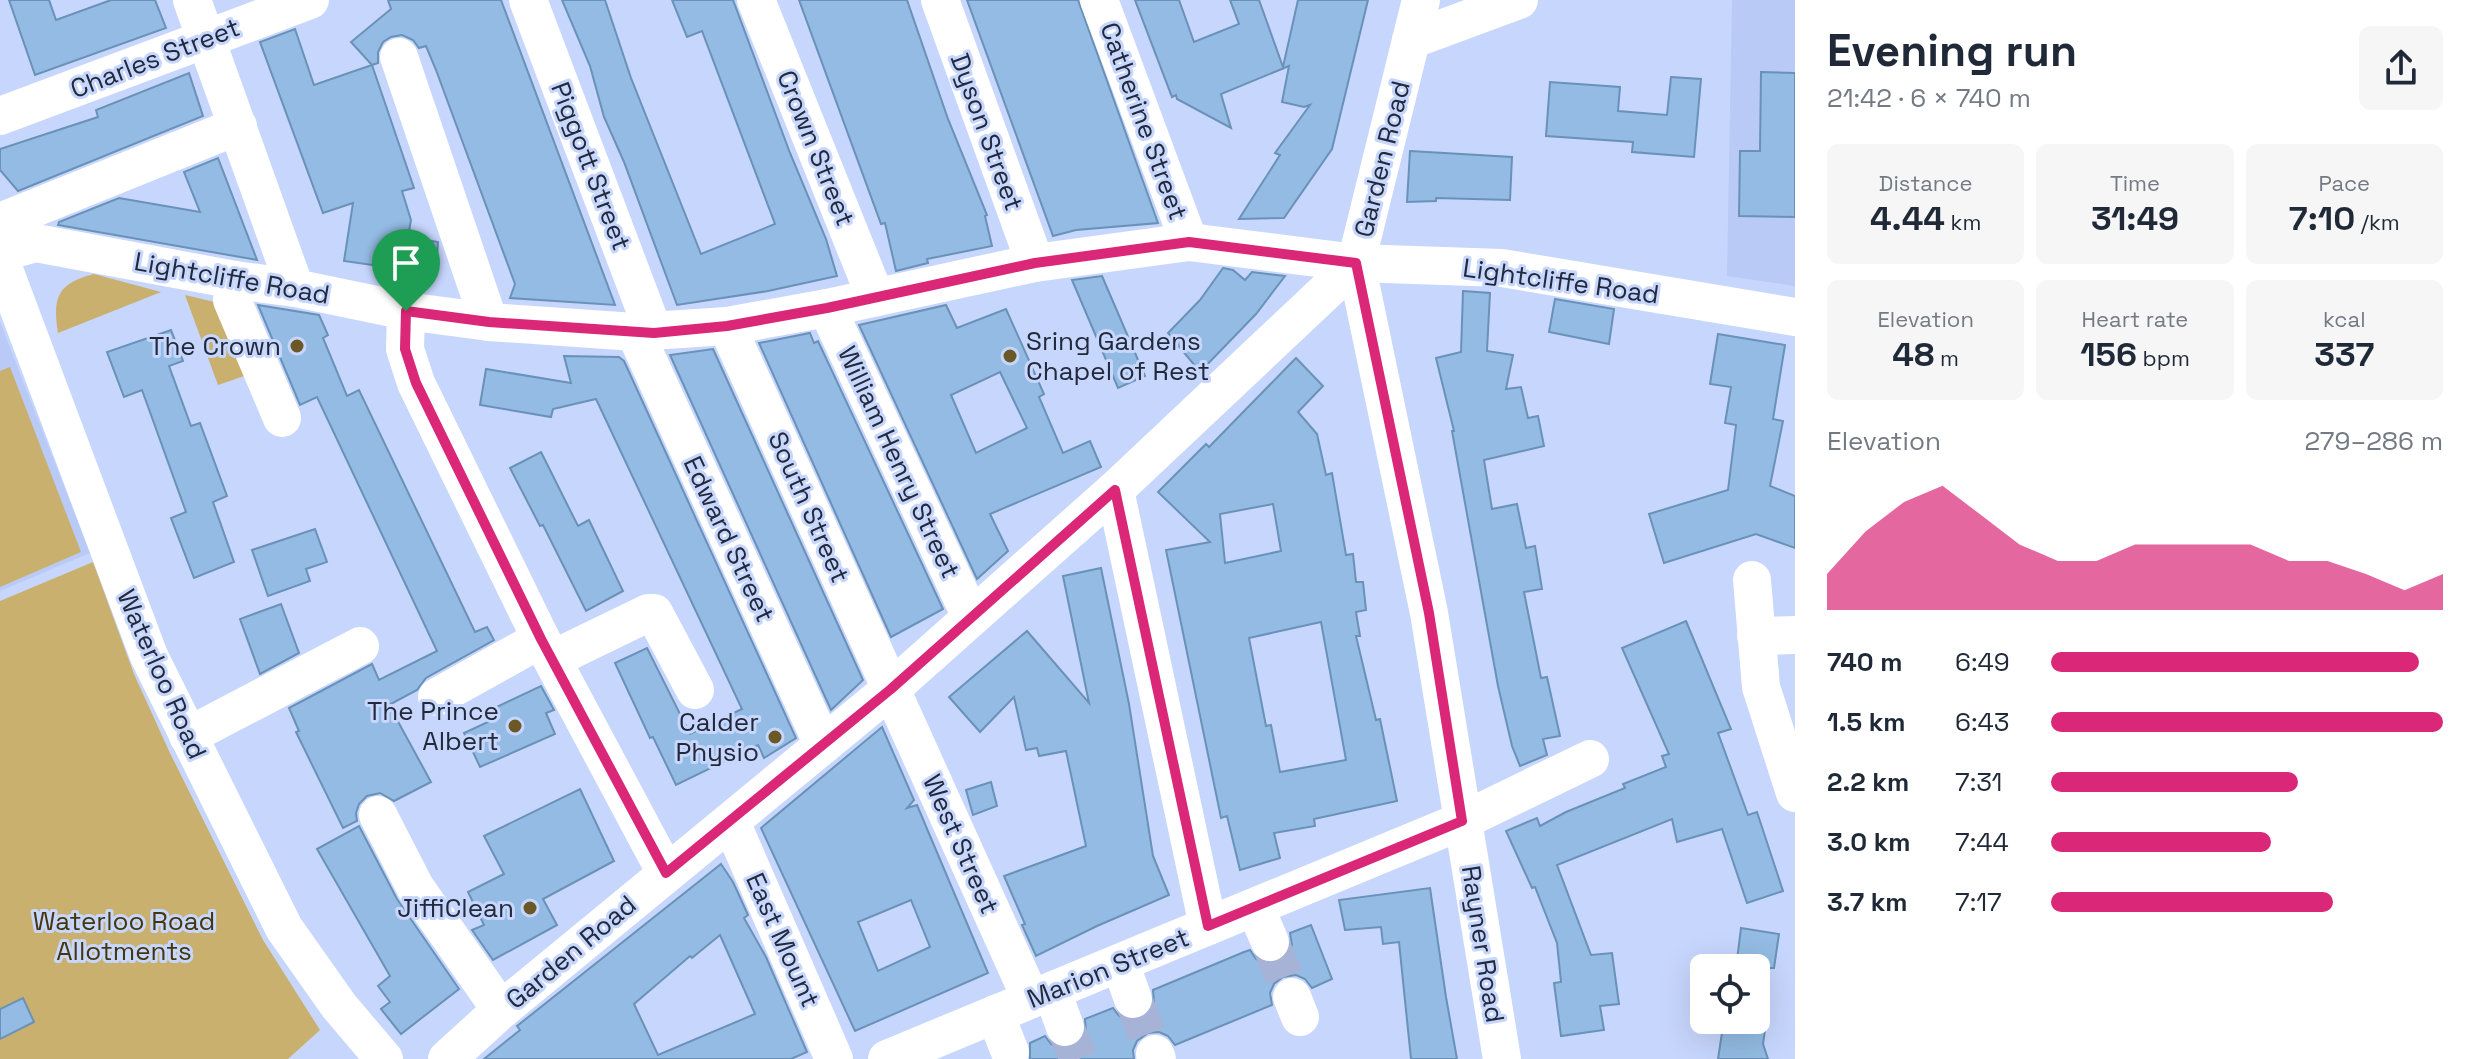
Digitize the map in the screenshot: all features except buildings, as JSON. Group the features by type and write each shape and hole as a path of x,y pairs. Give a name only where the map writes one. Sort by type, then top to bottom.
{"street":[{"path":"192,0 295,288"},
{"name":"Charles Street","path":"0,116 310,0"},
{"name":"Piggott Street","path":"528,0 644,332"},
{"name":"Crown Street","path":"756,0 875,296"},
{"name":"Dyson Street","path":"940,0 1035,263"},
{"name":"Catherine Street","path":"1099,0 1189,242"},
{"name":"Garden Road","path":"447,1059 501,1010 891,689 1115,490 1356,263 1421,0"},
{"path":"1411,40 1519,0"},
{"path":"399,57 489,322"},
{"path":"0,222 238,126"},
{"name":"Lightcliffe Road","path":"0,256 36,243 295,288 406,311 489,322 644,332 727,326 827,308 1035,263 1189,242 1356,263 1502,268 1795,317"},
{"name":"Waterloo Road","path":"0,256 138,628 188,736 284,928 339,1006 384,1059"},
{"name":"Rayner Road","path":"1356,263 1429,613 1502,1059"},
{"path":"235,280 232,300 282,418"},
{"name":"William Henry Street","path":"827,308 971,617"},
{"path":"406,311 405,349 416,383 547,649 666,873"},
{"name":"South Street","path":"727,326 891,689"},
{"name":"Edward Street","path":"644,332 823,745"},
{"path":"1115,490 1208,926"},
{"path":"1752,580 1761,687 1795,793"},
{"path":"437,697 547,649 648,613 654,613 695,690"},
{"path":"1756,636 1795,635"},
{"path":"188,736 360,646"},
{"name":"West Street","path":"891,689 1042,995 1065,1027"},
{"name":"Marion Street","path":"887,1059 1462,821 1590,759"},
{"path":"378,815 415,887 501,1010"},
{"name":"East Mount","path":"731,822 834,1059"},
{"path":"1255,907 1270,942"},
{"path":"1120,963 1133,999"},
{"path":"995,1014 1010,1052"}],"shaded area":[{"path":"1732,0 1795,0 1795,286 1727,276"},
{"path":"0,322 90,553 0,591"}],"green space":[{"path":"94,274 161,292 58,333 56,310 60,293 72,282"},
{"path":"185,295 219,303 250,374 218,385"},
{"path":"10,367 81,552 0,587 0,371"},
{"name":"Waterloo Road Allotments","path":"93,562 134,674 169,751 263,940 320,1030 288,1059 0,1059 0,601"}],"tunnel":[{"path":"1270,942 1292,997"},
{"path":"1133,999 1155,1054"},
{"path":"1065,1027 1079,1059"}],"place":[{"name":"The Crown","path":"297,346"},
{"name":"Sring Gardens Chapel of Rest","path":"1010,356"},
{"name":"The Prince Albert","path":"515,726"},
{"name":"Calder Physio","path":"775,737"},
{"name":"JiffiClean","path":"530,908"}],"route":[{"path":"1189,242 1356,263 1429,613 1462,821 1208,926 1115,490 891,689 666,873 541,639 416,383 405,349 406,311 489,322 654,333 727,326 827,308 1035,263 1189,242"}]}
